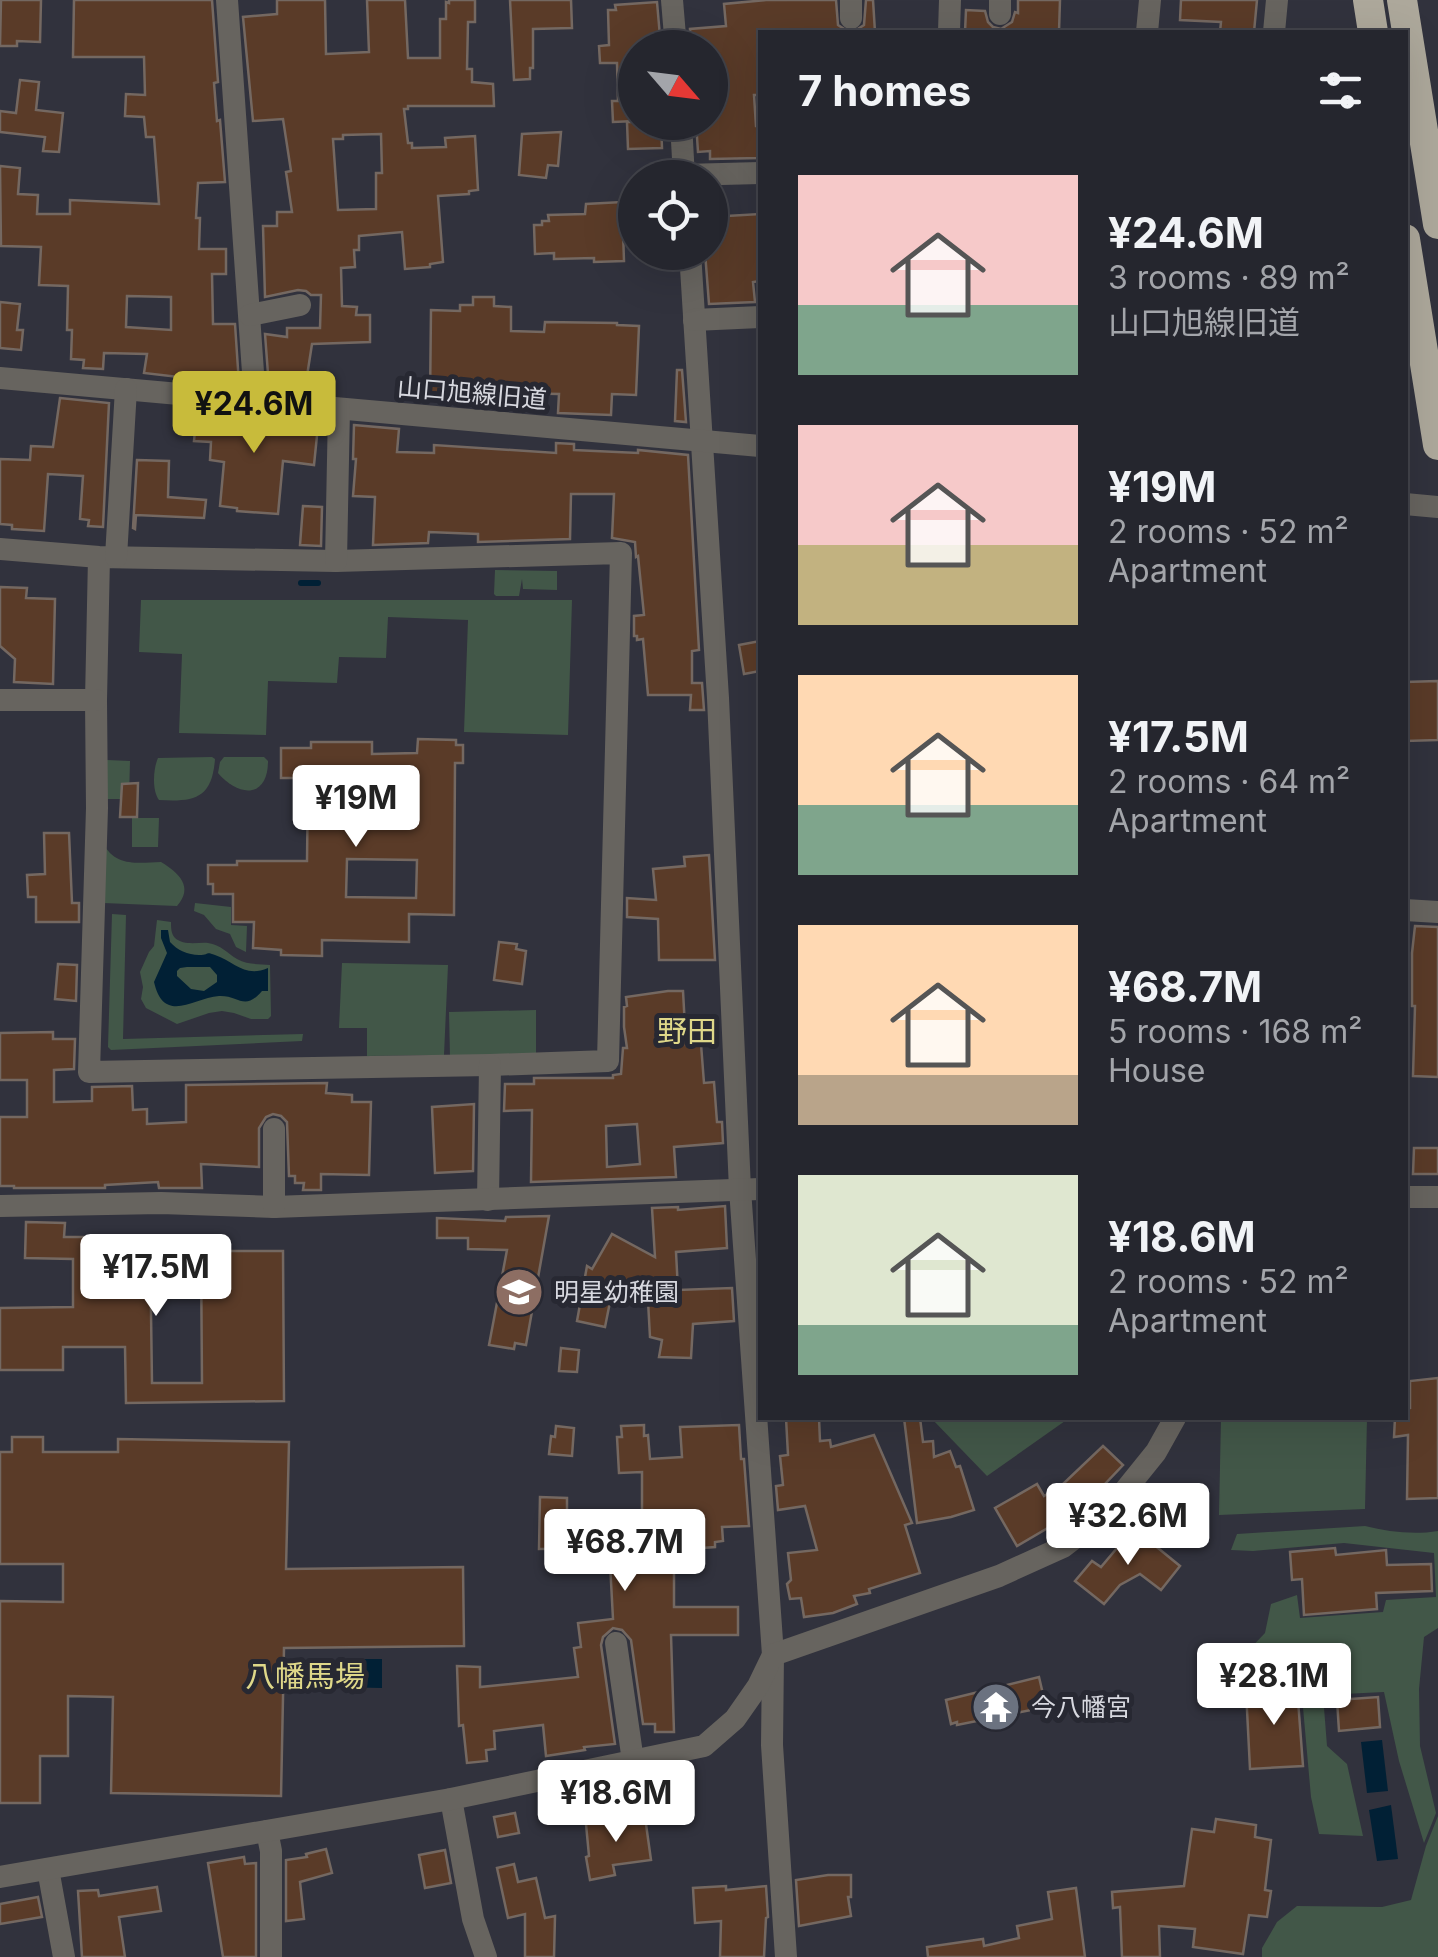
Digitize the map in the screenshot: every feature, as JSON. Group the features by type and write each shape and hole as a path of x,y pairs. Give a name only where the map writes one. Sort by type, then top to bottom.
{"highway":[{"path":"1368,0 1372,30"},
{"path":"1402,0 1407,30"},
{"path":"1408,37 1438,224"},
{"path":"1408,258 1438,445"}],"street":[{"path":"227,0 255,401"},
{"path":"672,0 674,30"},
{"path":"950,0 950,30"},
{"path":"1146,30 1150,0"},
{"path":"1274,30 1277,0"},
{"path":"728,174 758,173"},
{"path":"691,270 750,1189 758,1402"},
{"path":"250,314 300,306"},
{"path":"694,320 758,317"},
{"name":"山口旭線旧道","path":"0,378 758,446"},
{"path":"0,550 108,557 336,561 621,553 608,1061 89,1072 97,808 96,700 108,557 126,389"},
{"path":"336,561 339,409"},
{"path":"1408,504 1438,507"},
{"path":"0,700 96,700"},
{"path":"1408,910 1438,912"},
{"path":"488,1200 490,1065"},
{"path":"274,1129 274,1207"},
{"path":"0,1206 161,1203 274,1207 750,1189"},
{"path":"1408,1197 1438,1197"},
{"path":"759,1420 773,1655 772,1744 786,1957"},
{"path":"0,1877 451,1798 704,1746 735,1719 773,1655 999,1576 1063,1546 1106,1514 1156,1452 1173,1420"},
{"path":"616,1643 632,1761"},
{"path":"451,1798 474,1919 486,1957"},
{"path":"267,1832 271,1851 271,1957"},
{"path":"48,1869 64,1957"}],"green space":[{"path":"495,570 557,571 557,590 523,589 522,579 519,596 496,596"},
{"path":"141,600 572,600 568,735 464,732 468,620 388,617 386,658 339,657 337,683 268,681 266,735 179,733 182,654 139,652"},
{"path":"224,757 264,757 268,761 263,782 251,790 234,787 218,773"},
{"path":"158,758 215,759 210,783 199,795 159,800 154,780"},
{"path":"107,760 130,761 129,799 106,799"},
{"path":"132,818 159,818 158,847 132,847"},
{"path":"103,843 121,860 161,862 173,871 184,887 177,906 103,903"},
{"path":"195,903 231,907 231,925 247,926 246,952 236,947 230,934 216,929 204,915 194,911"},
{"path":"112,914 126,915 123,1039 303,1034 302,1041 111,1050 108,1047"},
{"path":"157,920 171,922 173,935 179,940 213,944 241,961 270,965 271,1016 251,1019 222,1011 177,1024 146,1008 141,999 140,972 154,946"},
{"path":"342,963 448,965 444,1055 367,1056 367,1028 339,1028"},
{"path":"536,1010 536,1056 450,1057 449,1012"},
{"path":"933,1420 1065,1420 1065,1421 987,1476"},
{"path":"1221,1420 1367,1420 1365,1509 1219,1515"},
{"path":"1365,1526 1402,1532 1438,1531 1438,1628 1424,1637 1419,1689 1420,1746 1436,1813 1424,1843 1399,1761 1384,1692 1323,1695 1327,1746 1347,1764 1363,1836 1319,1834 1311,1797 1301,1685 1262,1681 1242,1657 1265,1633 1271,1604 1297,1595 1300,1618 1383,1612 1386,1600 1436,1597 1434,1553 1344,1543 1231,1550 1237,1534"},
{"path":"1438,1816 1438,1957 1262,1957 1262,1948 1277,1922 1297,1906 1382,1907 1411,1900"}],"water":[{"path":"161,930 168,930 170,942 187,953 212,954 246,970 268,968 268,991 246,1002 219,996 180,1006 165,1003 154,982 167,953","holes":["210,967 217,982 204,991 191,989 177,976 180,968"]},
{"path":"336,1659 382,1659 382,1688 335,1687"},
{"path":"1382,1740 1388,1791 1367,1793 1361,1742"},
{"path":"1391,1805 1398,1859 1377,1861 1369,1810"}],"building":[{"path":"1,0 41,0 40,42 17,41 17,46 0,46"},
{"path":"74,0 212,0 218,82 214,83 225,182 198,183 196,218 200,218 199,249 226,249 226,274 212,274 213,324 235,324 239,384 144,373 147,354 104,353 103,369 83,368 84,360 71,359 68,286 39,285 41,247 1,246 0,166 20,168 18,194 38,195 37,214 70,214 70,200 159,204 154,137 146,137 144,117 125,116 126,94 145,95 144,57 73,57","holes":["127,296 171,297 171,330 126,327"]},
{"path":"277,0 325,0 326,54 369,52 367,0 405,0 408,58 440,58 440,19 446,19 446,2 475,0 475,22 468,22 467,69 472,69 472,82 493,84 494,106 404,109 412,148 446,147 445,138 475,136 478,190 438,196 443,262 405,269 402,232 359,236 359,250 354,250 355,267 341,268 342,306 357,307 356,315 370,315 370,342 312,344 305,389 269,387 265,334 287,337 287,328 320,328 321,295 298,290 265,297 263,226 277,226 277,212 292,212 286,172 291,171 283,119 253,121 243,17 277,14","holes":["381,134 382,173 376,173 376,209 338,210 333,139"]},
{"path":"510,0 571,0 572,28 533,29 530,79 514,80"},
{"path":"836,0 838,25 846,30 758,30 758,95 754,95 758,158 710,159 710,151 698,152 697,140 728,140 728,30 690,29 726,26 724,4"},
{"path":"866,0 873,0 875,30 856,30 864,25"},
{"path":"1018,0 1060,0 1059,30 965,30 966,10 985,11 988,22 1001,29 1018,13"},
{"path":"1181,0 1257,0 1254,30 1220,30 1221,22 1180,20"},
{"path":"657,2 659,30 618,30 618,101 617,63 600,63 599,46 609,45 608,10 616,10 615,5"},
{"path":"20,80 39,82 36,110 63,113 59,152 43,151 45,137 0,132 0,111 16,113"},
{"path":"612,101 618,101 618,122 613,122"},
{"path":"561,132 558,166 548,165 546,178 519,175 522,134"},
{"path":"628,140 662,140 662,148 628,149"},
{"path":"618,202 618,261 554,259 554,253 535,254 534,225 549,221 548,215 585,214 586,204"},
{"path":"758,214 755,302 709,304 706,270 728,270 728,216"},
{"path":"473,297 494,297 494,306 511,307 511,331 544,332 545,322 639,326 636,395 612,394 611,415 558,413 559,394 504,393 504,398 430,400 431,310 460,311 460,305 473,305"},
{"path":"0,302 20,304 17,330 23,330 21,350 0,348"},
{"path":"677,370 682,370 686,422 675,421"},
{"path":"60,398 109,403 103,527 88,526 89,520 80,519 83,476 48,474 44,531 12,529 12,525 0,524 0,459 30,460 31,446 53,447"},
{"path":"197,411 318,426 314,465 283,461 278,514 220,506 224,462 210,460 211,442 194,441"},
{"path":"354,425 399,429 397,452 434,453 434,445 556,453 556,443 574,444 574,450 688,455 699,650 692,651 692,683 702,683 704,710 690,710 691,695 648,695 643,639 634,636 634,616 644,615 638,556 635,542 612,538 614,494 571,494 570,539 478,542 478,534 429,532 428,543 373,545 375,497 353,496"},
{"path":"137,460 169,461 168,497 206,500 204,518 136,515 133,528"},
{"path":"303,506 322,507 321,546 300,545"},
{"path":"0,587 27,588 26,598 55,599 53,684 14,682 15,659 0,646"},
{"path":"758,641 758,671 744,674 739,645"},
{"path":"1438,681 1438,740 1408,741 1408,682"},
{"path":"418,739 456,740 456,745 463,745 463,763 455,763 454,915 409,914 409,942 322,940 322,956 281,955 281,950 253,948 254,922 233,922 233,894 213,894 213,884 208,884 208,865 307,861 308,778 281,778 281,748 311,748 311,742 372,742 372,754 417,753","holes":["347,859 417,860 416,898 346,897"]},
{"path":"138,783 137,817 120,817 122,784"},
{"path":"44,833 69,833 72,903 79,903 79,922 36,922 36,897 28,897 27,875 45,874"},
{"path":"709,855 715,960 659,960 658,919 627,917 627,898 656,900 653,869 685,866 684,857"},
{"path":"1415,926 1438,927 1438,1077 1413,1076"},
{"path":"499,942 517,944 516,949 526,951 522,984 494,980"},
{"path":"58,964 77,965 76,1001 55,999"},
{"path":"683,991 686,1045 701,1044 704,1083 714,1082 723,1143 674,1147 676,1177 531,1182 532,1110 504,1111 505,1084 534,1084 534,1078 613,1078 621,1074 623,1048 627,1048 626,997","holes":["637,1124 640,1164 607,1167 606,1126"]},
{"path":"53,1032 53,1039 75,1039 74,1069 54,1070 54,1102 92,1101 92,1087 132,1086 133,1110 147,1109 147,1124 186,1122 186,1085 327,1083 326,1093 352,1095 352,1102 371,1102 369,1175 321,1174 321,1190 303,1190 304,1183 295,1183 295,1176 289,1176 287,1122 273,1114 259,1128 259,1167 201,1164 202,1188 159,1188 158,1182 105,1188 0,1186 0,1117 27,1117 27,1080 0,1080 0,1033"},
{"path":"474,1104 473,1171 435,1173 432,1107"},
{"path":"1414,1148 1438,1148 1438,1174 1413,1174"},
{"path":"725,1206 727,1248 676,1252 678,1290 732,1288 734,1321 693,1324 691,1358 659,1357 662,1340 650,1337 648,1301 624,1288 620,1296 612,1292 605,1327 577,1321 587,1266 592,1269 612,1234 655,1257 652,1208"},
{"path":"549,1216 526,1345 515,1343 514,1349 489,1345 507,1250 468,1249 468,1238 437,1238 437,1218 505,1221 506,1217"},
{"path":"26,1222 65,1223 64,1237 150,1242 152,1383 202,1383 201,1251 283,1251 284,1401 126,1403 125,1347 63,1347 63,1370 0,1370 0,1308 73,1307 73,1259 25,1258"},
{"path":"561,1348 579,1350 577,1372 559,1371"},
{"path":"1438,1378 1438,1498 1407,1499 1408,1435 1394,1437 1395,1420 1408,1420 1410,1381"},
{"path":"786,1420 819,1420 820,1441 830,1440 831,1447 874,1435 912,1523 905,1525 920,1573 854,1596 857,1604 833,1613 804,1617 801,1598 790,1599 788,1553 817,1550 805,1506 778,1510 776,1486 783,1485 780,1456 788,1455"},
{"path":"904,1420 920,1420 923,1442 933,1441 934,1457 950,1451 956,1467 960,1466 974,1510 917,1523"},
{"path":"644,1425 650,1459 682,1457 680,1427 739,1425 749,1526 722,1527 723,1541 715,1542 715,1547 674,1550 674,1607 738,1607 738,1635 671,1635 674,1732 655,1732 655,1724 643,1724 631,1640 622,1630 613,1628 601,1645 615,1744 546,1756 543,1725 494,1731 495,1749 486,1750 487,1761 467,1763 463,1725 459,1726 457,1666 480,1667 480,1687 578,1677 574,1648 581,1647 578,1623 613,1619 610,1563 600,1563 600,1548 539,1549 540,1497 567,1498 567,1510 601,1511 601,1520 642,1522 642,1472 619,1473 617,1437 622,1437 621,1426"},
{"path":"556,1426 574,1428 572,1456 549,1454"},
{"path":"12,1437 43,1437 43,1452 118,1452 118,1439 289,1442 286,1569 463,1567 464,1646 284,1648 281,1796 111,1793 113,1697 68,1696 68,1756 40,1756 40,1803 0,1803 0,1601 63,1602 63,1564 0,1564 0,1452 12,1452"},
{"path":"1103,1446 1123,1465 1082,1508 1017,1546 995,1508 1037,1484 1044,1496 1061,1486"},
{"path":"1133,1529 1180,1566 1161,1590 1140,1574 1120,1585 1104,1604 1075,1581 1092,1561 1101,1567"},
{"path":"1335,1548 1336,1555 1386,1550 1387,1565 1431,1564 1432,1591 1376,1593 1377,1609 1304,1615 1302,1579 1292,1580 1290,1552"},
{"name":"今八幡宮","path":"1039,1677 1046,1707 951,1724 946,1700"},
{"path":"1297,1687 1303,1766 1250,1769 1246,1690"},
{"path":"1378,1697 1380,1727 1339,1731 1337,1700"},
{"path":"515,1813 519,1833 498,1837 494,1817"},
{"path":"645,1817 651,1860 613,1865 615,1875 590,1880 586,1824"},
{"path":"1216,1819 1256,1825 1255,1837 1271,1840 1265,1890 1271,1891 1267,1917 1249,1915 1243,1954 1193,1947 1195,1929 1159,1926 1160,1957 1122,1957 1120,1907 1113,1908 1112,1892 1184,1886 1192,1829 1214,1832"},
{"path":"326,1849 332,1873 300,1882 304,1919 286,1921 286,1860"},
{"path":"445,1850 451,1883 425,1888 419,1855"},
{"path":"244,1857 245,1864 256,1863 256,1957 223,1957 208,1863"},
{"path":"514,1864 518,1882 536,1878 545,1918 555,1916 554,1957 525,1957 525,1914 508,1918 497,1868"},
{"path":"851,1875 851,1916 799,1926 796,1880"},
{"path":"726,1886 726,1890 766,1886 764,1957 720,1957 721,1921 695,1923 693,1888"},
{"path":"157,1887 161,1911 119,1917 125,1957 82,1957 78,1891 98,1890 99,1896"},
{"path":"1076,1888 1085,1957 928,1957 927,1947 983,1939 984,1946 1019,1938 1017,1926 1052,1919 1048,1892"},
{"path":"38,1897 42,1917 0,1924 0,1904"}],"waterway":[{"path":"301,583 318,583"}],"place":[{"name":"明星幼稚園","path":"519,1292"},
{"name":"今八幡宮","path":"996,1707"}],"district":[{"name":"野田","path":"687,1032"},
{"name":"八幡馬場","path":"305,1677"}]}
